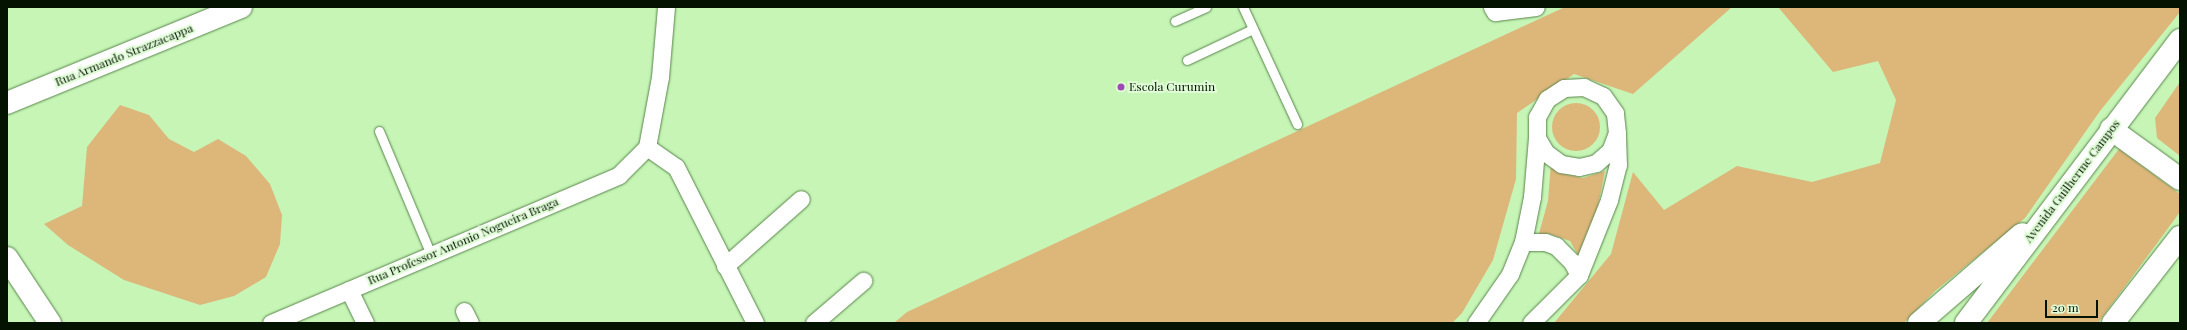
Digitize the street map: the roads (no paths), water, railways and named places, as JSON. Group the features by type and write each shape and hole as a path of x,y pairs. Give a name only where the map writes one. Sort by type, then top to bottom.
{"main road":[{"name":"Rua Armando Strazzacappa","path":"7,103 241,7"},
{"name":"Avenida Guilherme Campos","path":"1966,323 2111,129 2178,46"},
{"path":"2111,129 2180,179"},
{"path":"1919,323 2048,213"},
{"path":"2113,323 2180,237"},
{"path":"7,258 50,323"}],"street":[{"path":"666,7 660,77 647,146 676,167 754,323"},
{"path":"1494,9 1536,7"},
{"path":"1476,323 1510,274 1522,242 1532,197 1540,111 1547,99 1564,88 1584,87 1603,96 1615,113 1618,165 1609,200 1578,276 1531,323"},
{"path":"1537,138 1546,153 1556,160 1579,168 1596,163 1610,151 1617,134"},
{"name":"Rua Professor Antonio Nogueira Braga","path":"271,323 300,317 349,290 620,176 647,146"},
{"path":"725,266 801,199"},
{"path":"1522,242 1534,240 1556,246 1572,262 1578,276"},
{"path":"814,323 863,281"},
{"path":"349,290 365,323"}],"lane":[{"path":"1175,21 1206,7"},
{"path":"1243,7 1297,124"},
{"path":"1187,60 1253,29"},
{"path":"379,131 431,255"}],"place":[{"name":"Escola Curumin","path":"1121,87"}]}
